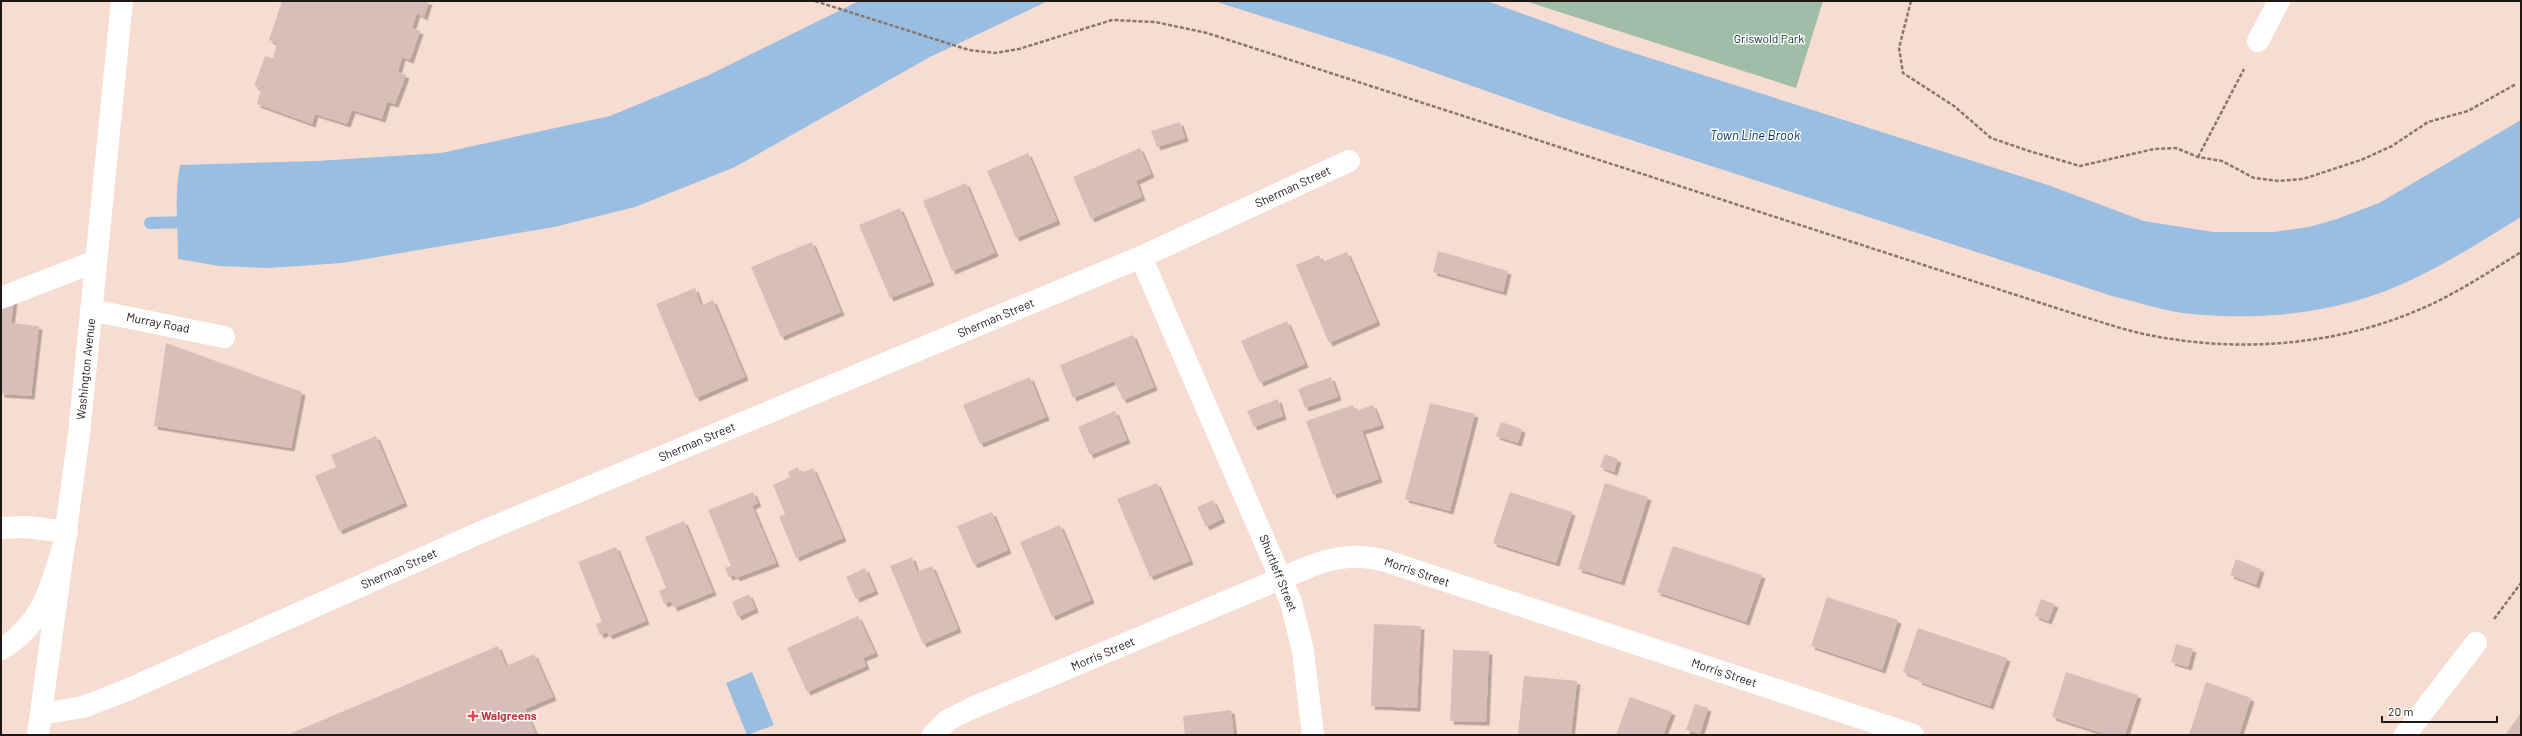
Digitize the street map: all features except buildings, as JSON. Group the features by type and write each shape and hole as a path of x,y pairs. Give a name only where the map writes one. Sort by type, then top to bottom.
{"street":[{"name":"Washington Avenue","path":"40,725 66,537 91,310 122,1"},
{"path":"2258,41 2279,1"},
{"name":"Sherman Street","path":"40,725 127,690 479,533 1141,257 1349,161"},
{"name":"Shurtleff Street","path":"1141,257 1211,421 1282,578 1291,602 1303,651 1313,735"},
{"path":"1,298 96,261"},
{"name":"Murray Road","path":"91,310 224,336"},
{"path":"1,528 26,527 66,537 48,594 40,611 26,630 15,640 1,648"},
{"name":"Morris Street","path":"934,734 948,720 970,709 1282,578 1340,556 1367,556 1913,735"},
{"path":"2405,735 2476,643"}],"path":[{"path":"815,1 969,50 995,53 1019,49 1112,20 1155,22 1207,32 2081,316 2153,336 2199,343 2248,346 2292,343 2368,326 2438,301 2521,252"},
{"path":"1911,1 1899,48 1903,73 1954,106 1991,138 2080,166 2154,149 2176,148 2198,158 2222,160 2254,178 2279,181 2303,179 2392,146 2428,122 2468,111 2516,84"},
{"path":"2198,158 2258,41"},
{"path":"2476,643 2521,582"}],"green space":[{"name":"Griswold Park","path":"1525,1 1823,1 1796,88"}],"water":[{"path":"859,1 1048,1 930,57 735,167 635,207 554,227 342,263 269,268 219,266 178,259 177,188 180,165 317,161 441,153 610,116 709,75"},
{"name":"Town Line Brook","path":"1214,1 1487,1 1612,46 2048,185 2144,221 2213,232 2273,232 2309,227 2337,219 2379,203 2521,120 2521,217 2433,269 2396,287 2355,301 2309,311 2262,316 2215,316 2182,313 2112,296 1563,118 1390,57"},
{"path":"752,672 774,725 747,735 726,683"}],"waterway":[{"path":"150,223 191,222"}],"place":[{"name":"Walgreens","path":"473,716"}]}
